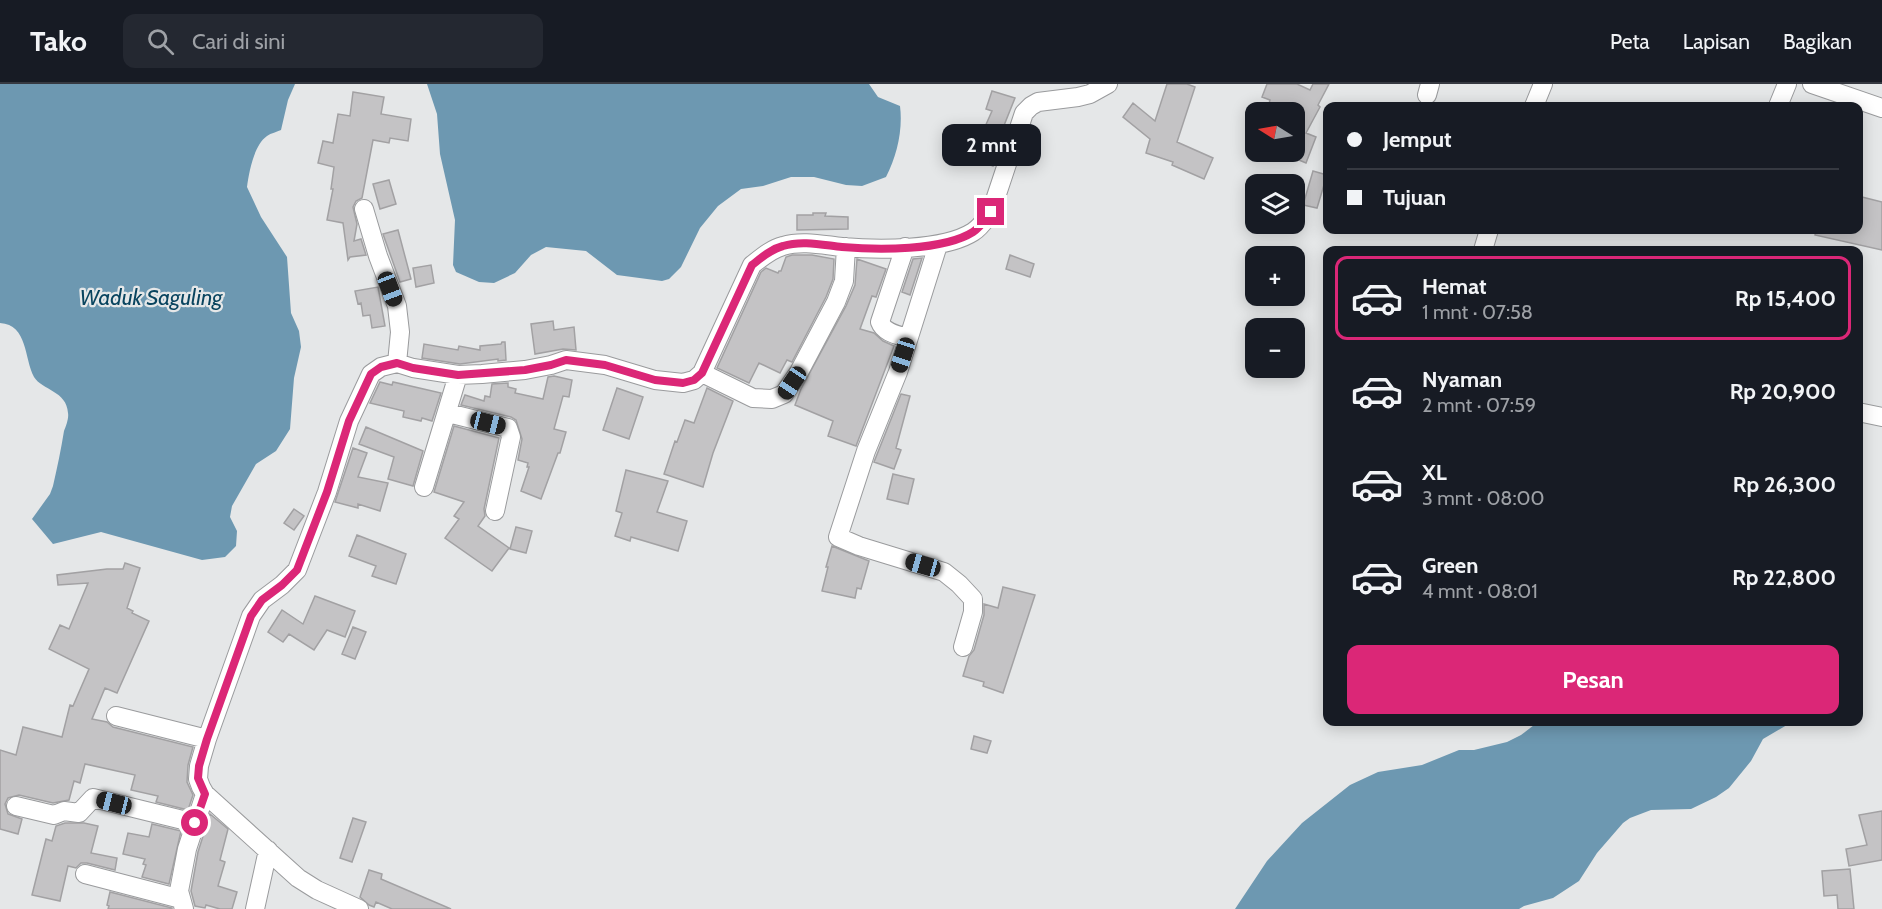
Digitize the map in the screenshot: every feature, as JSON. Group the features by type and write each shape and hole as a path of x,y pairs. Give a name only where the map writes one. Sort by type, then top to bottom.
{"street":[{"path":"359,909 317,890 283,866 205,794 198,778 207,739 251,616 262,600 297,570 327,492 349,421 371,374 381,367 397,363 413,368 458,375 525,370 566,360 605,365 655,380 683,383 694,380 702,373 752,265 766,254 783,246 801,243 846,248 905,247 938,245 959,239 982,225 991,212 1024,113 1038,102 1090,94 1108,84"},
{"path":"1536,102 1543,84"},
{"path":"1779,102 1786,84"},
{"path":"1812,84 1882,108"},
{"path":"364,209 378,256 397,306 400,332 397,363"},
{"path":"938,245 898,372 866,451 838,537 859,546 944,572 959,584 973,599 973,612 963,647"},
{"path":"905,247 880,322 881,327 909,338"},
{"path":"702,373 753,398 772,399 784,394 799,372 836,302 844,281 846,248"},
{"path":"424,487 458,375"},
{"path":"448,413 508,428 510,432 511,437 495,512"},
{"path":"1863,413 1882,417"},
{"path":"116,716 207,739"},
{"path":"182,904 179,891 187,849 205,794"},
{"path":"16,806 54,815 64,811 79,813 93,798 195,823"},
{"path":"255,909 268,850"},
{"path":"85,874 182,904"}],"water":[{"name":"Waduk Saguling","path":"0,84 295,84 288,100 281,130 262,140 255,152 247,187 261,217 287,257 291,313 299,331 301,347 294,378 290,429 276,451 256,464 232,506 230,517 237,531 236,546 225,557 202,560 101,532 53,544 32,519 53,486 68,415 67,406 59,395 34,377 24,344 16,330 0,323"},
{"path":"427,84 869,84 878,97 900,106 900,133 896,152 886,177 862,186 846,185 814,177 791,177 763,186 741,189 718,206 700,228 681,267 669,279 662,281 617,275 586,251 546,247 531,255 515,273 494,283 479,282 456,272 453,265 455,220 440,154 437,114"},
{"path":"1533,726 1785,726 1763,739 1751,761 1729,788 1716,797 1691,809 1651,810 1623,823 1597,853 1579,881 1553,898 1519,909 1235,909 1267,861 1302,823 1350,785 1378,772 1422,765 1459,750 1474,750 1507,742"}],"building":[{"path":"1167,84 1187,84 1195,87 1177,142 1213,158 1204,179 1172,165 1173,162 1146,153 1150,139 1123,117 1133,103 1155,121"},
{"path":"1267,84 1297,84 1310,90 1313,84 1329,84 1306,133 1316,137 1306,163 1304,162 1305,102 1270,102 1270,100 1262,97"},
{"path":"992,91 1015,98 997,143 1001,145 993,166 976,159 987,130 984,129 992,111 986,109"},
{"path":"353,92 384,97 381,114 411,119 408,141 390,138 389,143 373,140 362,198 356,201 353,207 357,224 354,241 361,239 366,255 350,257 348,260 343,223 327,220 333,189 331,189 334,167 318,163 323,141 333,143 338,114 350,116"},
{"path":"1313,171 1323,174 1323,188 1317,208 1305,205"},
{"path":"389,180 396,204 380,209 373,184"},
{"path":"1863,197 1882,202 1882,250 1815,235 1863,234"},
{"path":"813,213 848,217 848,229 797,230 797,215 813,215"},
{"path":"398,230 411,279 400,282 383,234"},
{"path":"812,255 834,259 833,279 826,297 792,362 787,360 780,373 759,363 749,383 717,368 761,272 766,268 778,273 786,257"},
{"path":"1010,255 1034,264 1030,277 1006,269"},
{"path":"922,258 910,295 902,292 913,259"},
{"path":"857,259 886,269 876,297 872,296 860,329 874,333 883,341 894,346 856,446 828,436 833,421 795,405 855,285"},
{"path":"431,265 434,283 416,287 413,268"},
{"path":"378,287 385,326 372,328 370,315 363,316 361,303 358,304 355,291"},
{"path":"553,321 554,330 574,327 576,350 563,349 535,354 531,324"},
{"path":"505,342 506,360 460,364 422,358 424,344 458,350 459,346 480,350 480,346"},
{"path":"548,377 572,380 569,397 563,396 554,429 566,432 541,499 521,491 529,467 527,467 528,463 518,460 522,439 516,420 461,405 465,395 484,401 485,396 490,397 492,384 508,383 508,387 516,389 515,393 543,399"},
{"path":"380,382 392,385 393,382 441,393 432,421 403,417 404,411 370,403"},
{"path":"617,388 643,397 629,439 603,430"},
{"path":"707,388 733,401 703,487 664,474 685,420 694,423"},
{"path":"901,394 910,396 896,448 901,450 894,469 874,462"},
{"path":"454,426 499,438 484,509 485,516 478,526 509,548 492,571 445,538 459,519 454,516 464,502 434,492"},
{"path":"366,427 423,451 413,486 388,479 394,457 359,444"},
{"path":"353,448 367,453 358,477 388,483 380,511 358,504 358,508 335,502"},
{"path":"626,470 668,481 657,512 687,521 678,551 631,537 630,541 615,536 622,513 616,511"},
{"path":"893,474 914,479 908,504 887,499"},
{"path":"294,509 304,516 294,530 284,523"},
{"path":"516,527 532,531 526,553 510,549"},
{"path":"357,535 406,554 396,584 372,576 376,566 349,556"},
{"path":"832,546 869,561 861,589 857,588 855,598 822,591"},
{"path":"125,563 140,568 127,608 149,621 117,693 105,688 92,719 107,722 113,727 193,747 188,765 187,782 193,795 188,810 156,802 158,796 131,790 135,775 85,764 80,783 74,781 69,800 53,803 19,795 8,798 5,804 8,814 22,819 18,834 0,829 0,750 16,755 23,727 62,737 70,705 73,706 89,669 49,649 60,625 69,629 88,583 58,585 57,575 123,569"},
{"path":"1003,587 1035,595 1003,693 983,686 984,682 963,676 969,656 974,650 984,615 984,604 998,608"},
{"path":"315,596 355,611 345,637 327,630 314,650 289,634 283,642 268,632 282,610 303,624"},
{"path":"353,627 366,632 355,659 342,654"},
{"path":"974,736 991,741 987,753 971,749"},
{"path":"1882,811 1882,860 1849,866 1846,849 1867,845 1859,815"},
{"path":"210,814 228,829 220,860 225,862 218,886 237,892 232,909 220,909 206,905 205,908 195,906 191,891 198,852"},
{"path":"353,818 366,822 352,862 340,858"},
{"path":"65,823 98,826 91,853 117,858 115,870 87,863 81,863 76,868 68,866 60,901 32,895 46,839 52,841 56,826"},
{"path":"152,824 181,831 169,884 142,877 146,865 143,864 145,859 123,854 128,833 149,837"},
{"path":"1850,869 1854,909 1838,909 1837,895 1824,896 1822,871"},
{"path":"369,870 382,874 381,879 451,909 392,909 376,902 374,907 369,905 360,897"},
{"path":"110,892 172,908 172,909 108,909"}],"route":[{"path":"195,823 205,794 198,778 199,766 251,616 262,600 297,570 327,492 349,421 371,374 381,367 397,363 413,368 458,375 525,370 566,360 605,365 655,380 683,383 694,380 702,373 752,265 766,254 783,246 801,243 846,248 938,245 973,232 982,225 991,212"}]}
